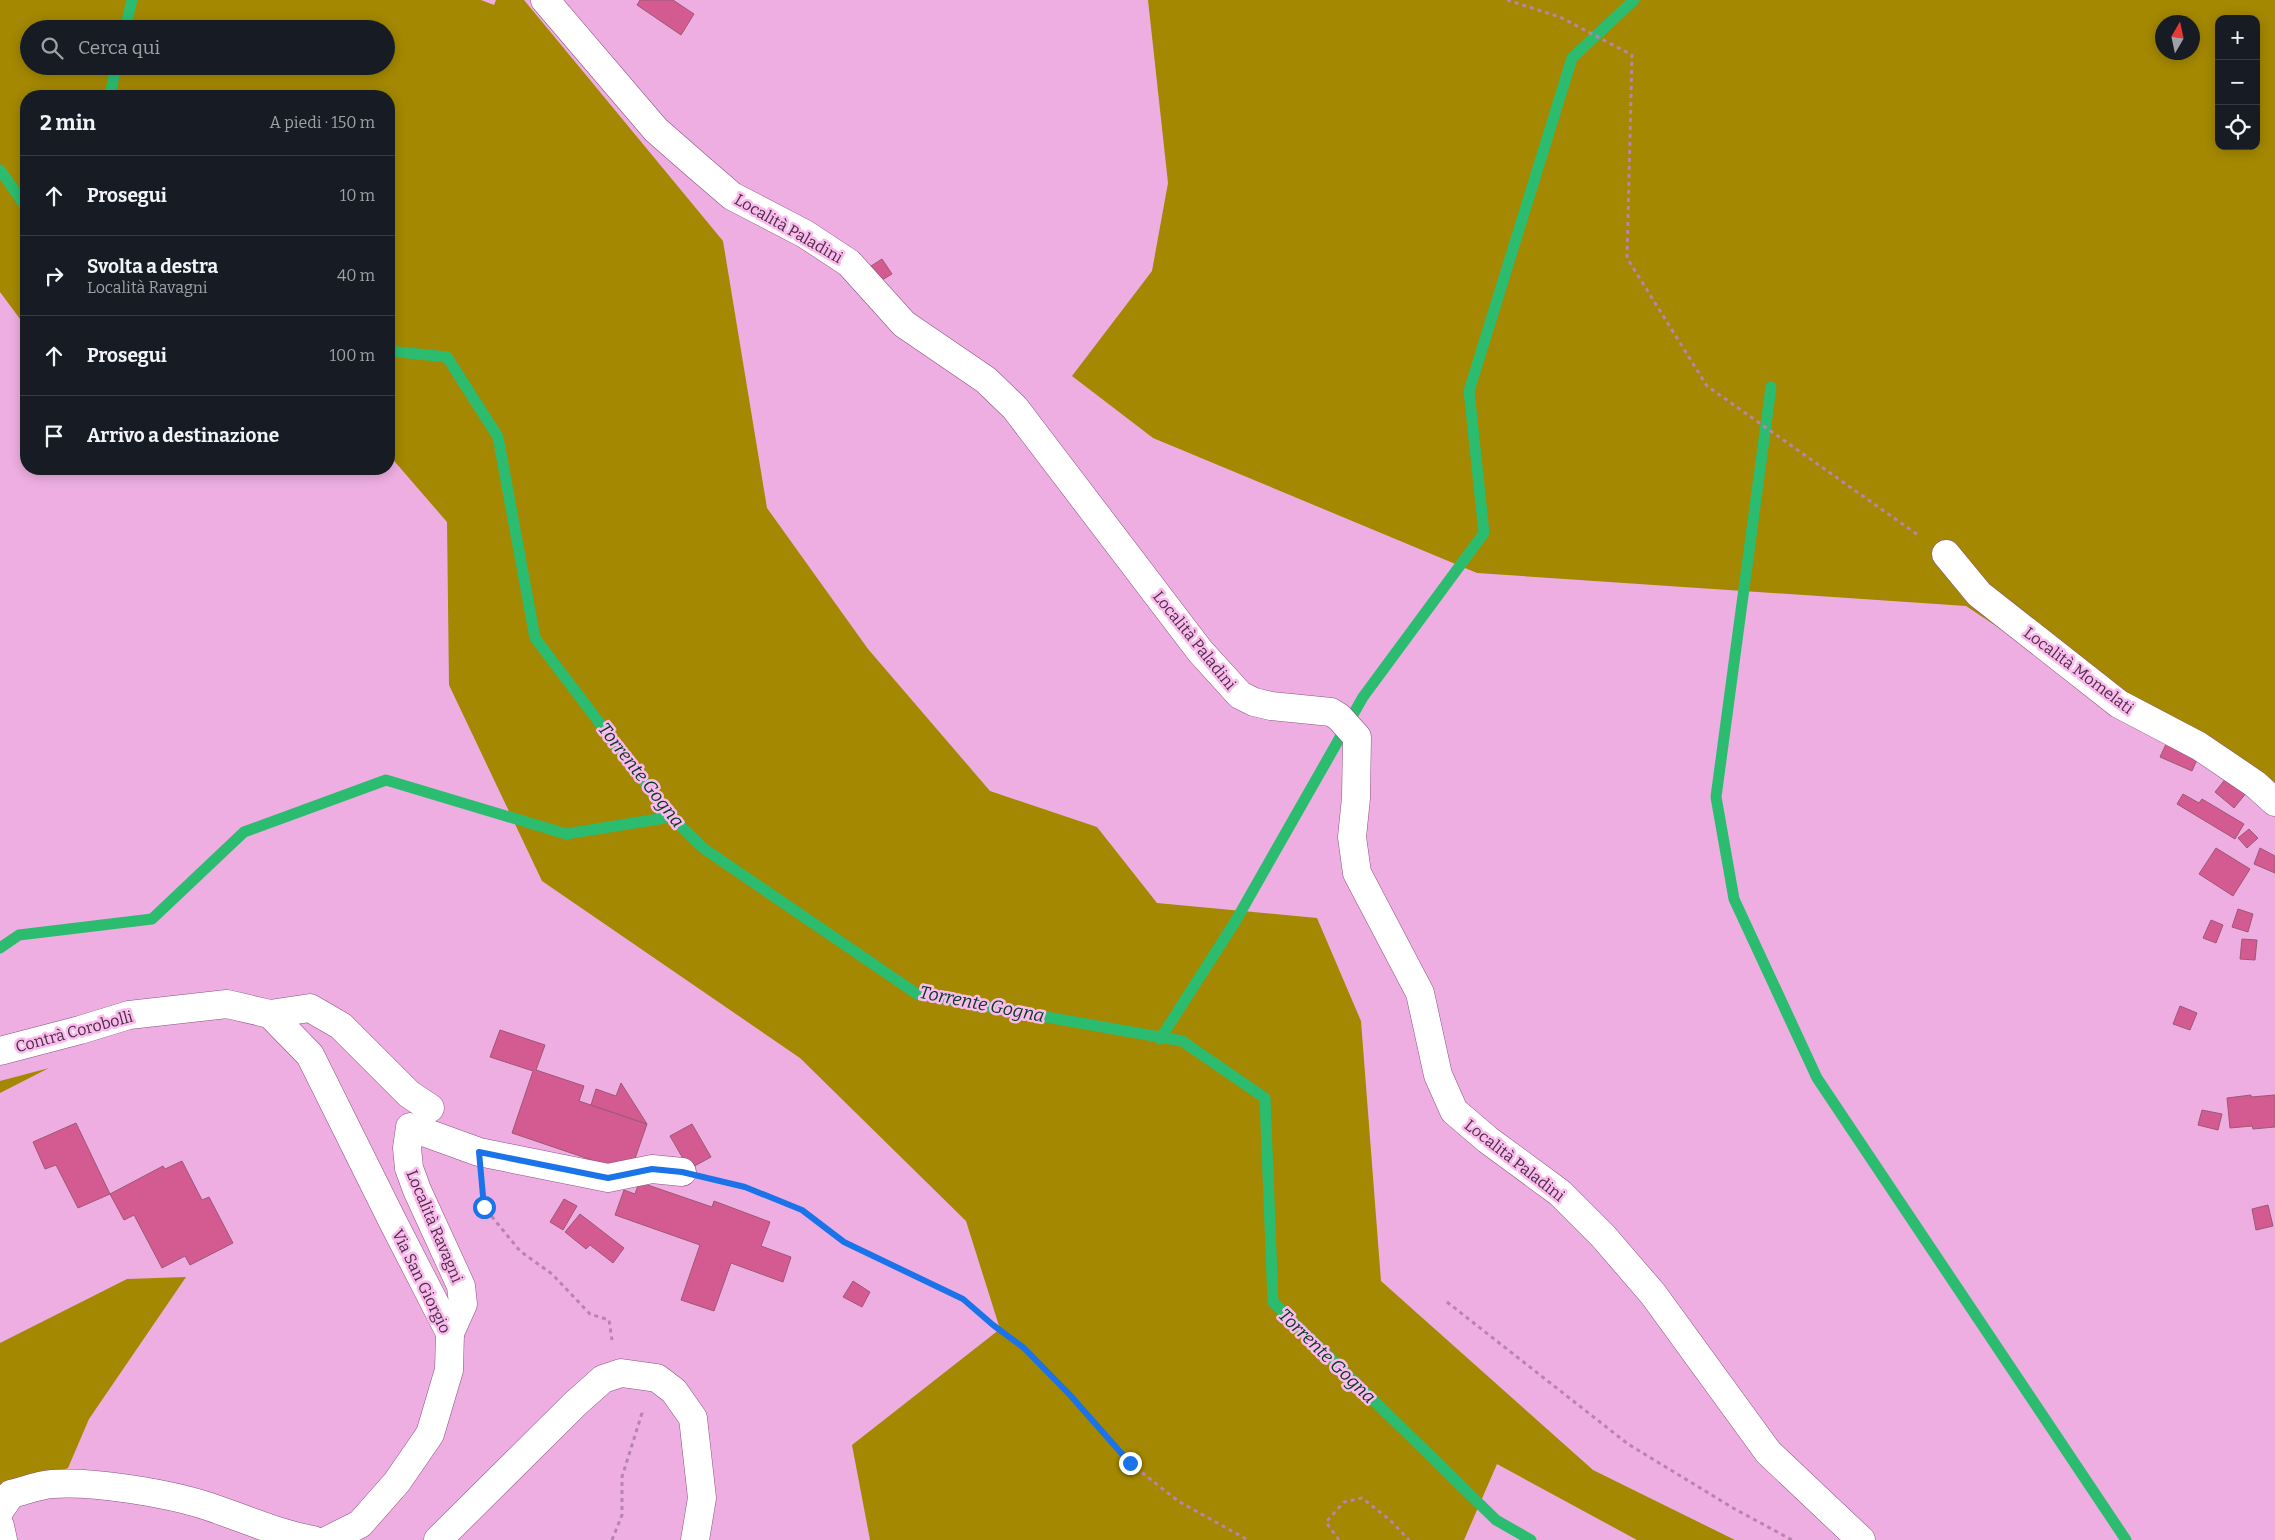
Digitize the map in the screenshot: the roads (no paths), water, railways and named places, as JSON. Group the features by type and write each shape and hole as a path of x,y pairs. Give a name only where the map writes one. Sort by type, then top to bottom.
{"street":[{"name":"Località Paladini","path":"545,0 656,130 696,165 732,196 804,234 849,262 904,324 986,380 1015,408 1200,651 1240,696 1271,706 1331,712 1339,717 1357,737 1356,798 1352,837 1357,873 1420,994 1438,1074 1454,1111 1488,1140 1560,1193 1603,1236 1653,1294 1768,1452 1861,1540"},
{"name":"Località Momelati","path":"1946,554 1979,594 2119,704 2199,746 2255,784 2275,802"},
{"name":"Contrà Corobolli","path":"0,1051 129,1015 227,1004 270,1014"},
{"path":"270,1014 310,1008 341,1026 410,1094 430,1108"},
{"name":"Via San Giorgio","path":"270,1014 310,1055 450,1333 449,1370 430,1434 397,1482 360,1524 328,1540"},
{"name":"Località Ravagni","path":"450,1333 463,1304 461,1286 417,1190 409,1168 407,1148 410,1127 479,1152 608,1178 652,1169 682,1172"},
{"path":"438,1540 576,1403 603,1379 620,1373 657,1378 674,1391 693,1418 702,1498 695,1540"},
{"path":"0,1510 11,1494 51,1484 93,1486 152,1494 206,1506 290,1536 313,1540"},
{"path":"0,1526 3,1540"}],"waterway":[{"path":"127,20 132,0"},
{"path":"1160,1039 1235,922 1363,697 1484,533 1469,391 1572,58 1634,0"},
{"path":"111,90 114,75"},
{"name":"Torrente Gogna","path":"0,170 20,198"},
{"name":"Torrente Gogna","path":"395,352 447,357 498,437 535,638 671,817 703,848 917,994 1182,1041 1265,1098 1273,1302 1496,1520 1531,1540"},
{"path":"1771,387 1716,797 1734,899 1817,1078 2126,1540"},
{"path":"0,948 19,935 152,919 244,832 386,780 566,834 671,817"}]}
